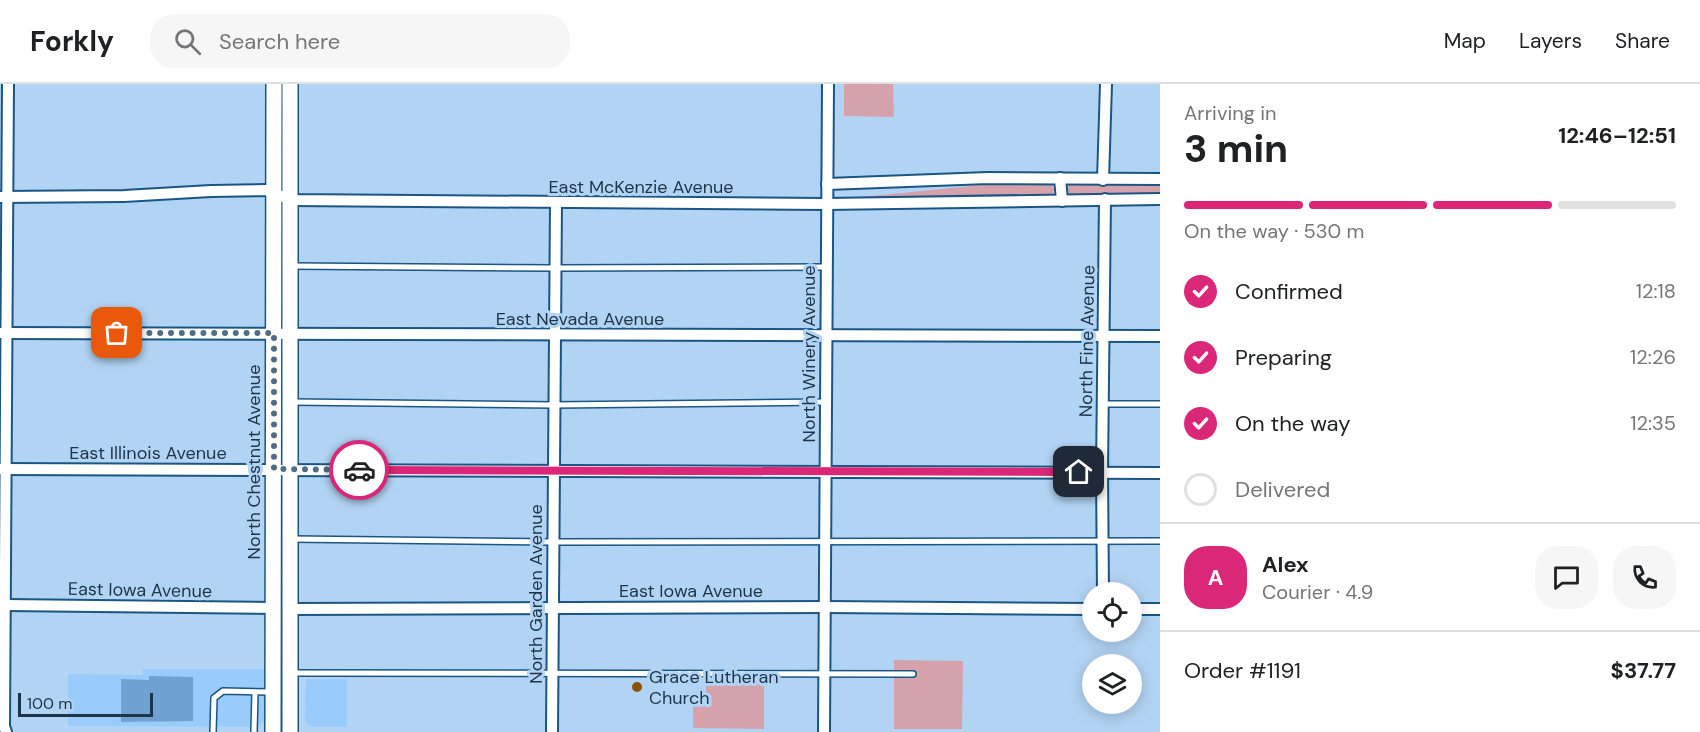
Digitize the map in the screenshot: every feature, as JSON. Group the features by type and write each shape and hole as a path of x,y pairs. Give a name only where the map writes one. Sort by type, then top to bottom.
{"main road":[{"name":"North Chestnut Avenue","path":"273,732 274,84"},
{"name":"North Chestnut Avenue","path":"290,84 290,732"},
{"path":"274,539 282,556 283,603 290,609"}],"street":[{"path":"6,732 4,726 5,606 2,469 4,197 8,84"},
{"name":"North Winery Avenue","path":"824,732 828,84"},
{"path":"1103,180 1106,84"},
{"path":"827,184 988,178 1160,179"},
{"path":"1060,178 1062,201"},
{"name":"East McKenzie Avenue","path":"4,197 124,196 266,190 291,200 556,203 826,204 1160,199"},
{"name":"North Fine Avenue","path":"1103,582 1102,404 1105,199"},
{"name":"North Garden Avenue","path":"552,732 556,203"},
{"name":"East Nevada Avenue","path":"3,333 1160,336"},
{"name":"East Illinois Avenue","path":"2,469 1160,472"},
{"name":"East Iowa Avenue","path":"5,606 274,608"},
{"name":"East Iowa Avenue","path":"290,609 825,607 1082,609"},
{"path":"1142,609 1160,609"}],"lane":[{"path":"291,266 826,267"},
{"path":"291,402 554,405 825,402"},
{"path":"1102,404 1160,404"},
{"path":"291,539 553,542 1160,541"},
{"path":"290,673 913,674"},
{"path":"213,732 214,698 218,693 224,691 274,692"},
{"path":"254,732 255,692"}],"shaded area":[{"path":"844,84 893,84 894,117 844,116"},
{"path":"1073,182 1160,182 1160,193 1075,196 1069,194 1067,189"},
{"path":"1002,183 1047,183 1052,185 1054,190 1047,198 841,199"},
{"path":"894,660 963,661 962,729 894,729"},
{"path":"143,669 264,669 264,721 257,727 68,726 68,674 143,675"},
{"path":"306,679 347,679 347,727 313,727 307,724 305,719"},
{"path":"706,679 764,679 764,729 693,728 693,701 706,701"}],"building":[{"path":"149,676 193,677 193,721 121,722 121,679 149,680"}],"way so far":[{"path":"117,333 274,333 274,469 359,470"}],"place":[{"name":"Grace Lutheran Church","path":"637,687"}],"route":[{"path":"359,470 1079,472"}]}
